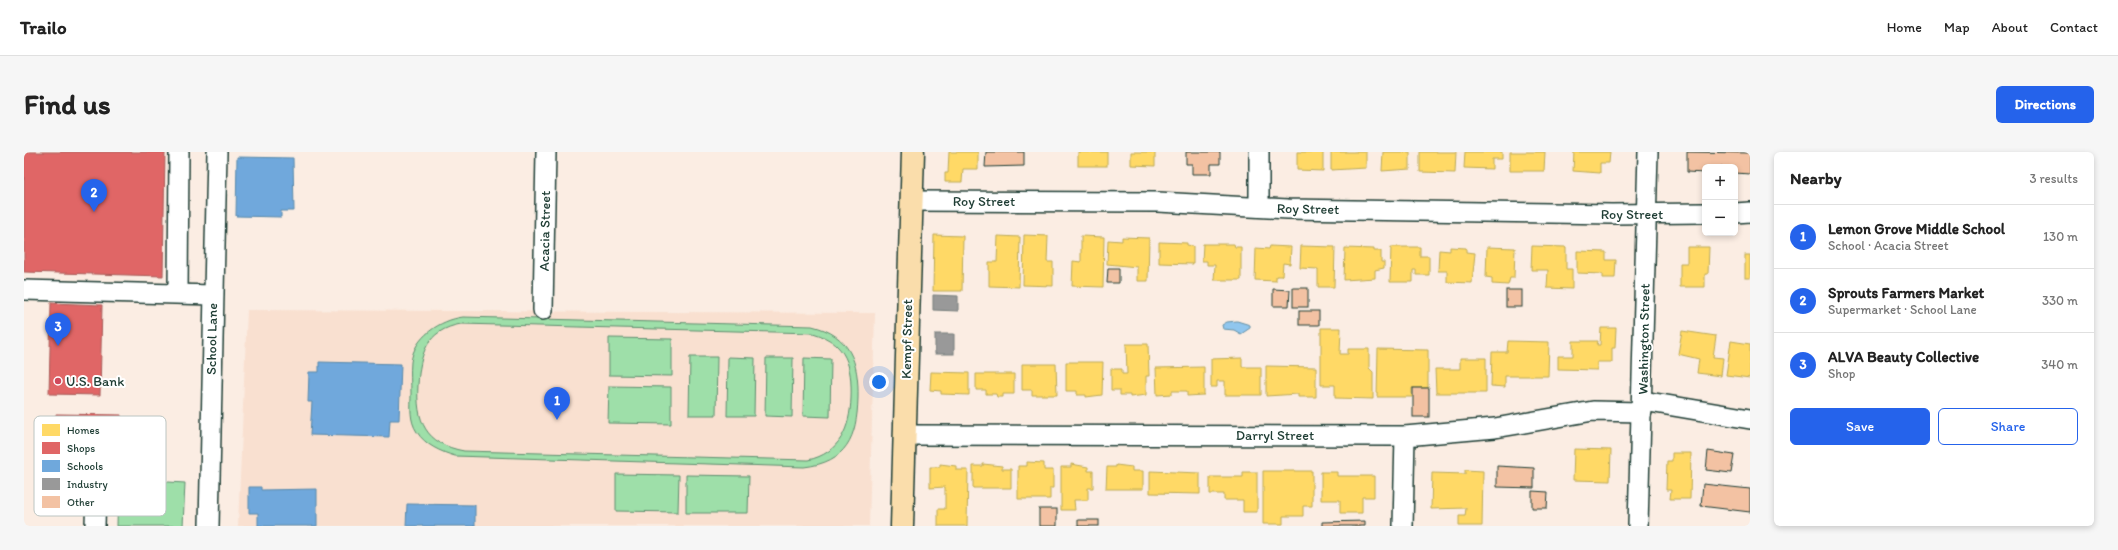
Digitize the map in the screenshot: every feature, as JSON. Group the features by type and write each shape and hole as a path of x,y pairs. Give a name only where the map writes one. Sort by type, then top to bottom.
{"main road":[{"name":"Kempf Street","path":"902,526 913,152"}],"street":[{"path":"178,293 179,152"},
{"name":"School Lane","path":"209,526 217,152"},
{"name":"Acacia Street","path":"543,310 546,152"},
{"path":"1259,152 1259,207"},
{"name":"Washington Street","path":"1638,526 1648,152"},
{"name":"Roy Street","path":"911,201 1158,202 1259,207 1646,214 1702,213"},
{"path":"1738,213 1750,212"},
{"path":"24,290 213,295"},
{"name":"Darryl Street","path":"905,435 1405,436 1495,428 1593,411 1642,406 1750,419"},
{"path":"1402,526 1405,436"},
{"path":"95,516 95,526"}],"shaded area":[{"path":"247,310 875,313 869,526 238,526"}],"green space":[{"path":"463,317 812,326 825,330 844,343 854,362 857,373 858,398 855,425 852,436 840,453 830,460 804,467 455,456 439,450 424,441 414,427 411,413 411,362 413,353 417,345 430,331 437,326","holes":["461,324 813,333 824,337 833,343 845,357 850,376 851,398 848,419 841,438 828,452 819,457 808,460 464,451 451,448 440,443 432,437 421,420 418,385 423,354 433,338 440,332 449,327"]},
{"path":"609,338 672,339 672,376 609,375"},
{"path":"690,357 717,357 716,415 689,415"},
{"path":"728,357 755,358 754,416 727,416"},
{"path":"766,358 793,358 792,417 765,416"},
{"path":"804,358 831,359 830,417 803,416"},
{"path":"609,386 671,387 671,424 608,423"},
{"path":"616,474 679,475 678,512 616,511"},
{"path":"686,475 749,476 748,513 686,513"},
{"path":"166,482 185,483 183,526 117,526 117,516 166,516"}],"water":[{"path":"1237,321 1250,325 1250,328 1241,334 1234,330 1223,329 1222,325 1227,322"}],"building: Homes":[{"path":"949,152 978,152 978,169 963,169 962,182 945,182 945,173 948,173"},
{"path":"1078,152 1107,152 1107,166 1078,166"},
{"path":"1131,152 1155,152 1155,166 1131,165"},
{"path":"1297,152 1323,152 1323,171 1297,170"},
{"path":"1331,152 1366,152 1366,168 1331,170"},
{"path":"1383,152 1410,152 1410,169 1382,171"},
{"path":"1420,152 1456,152 1455,173 1420,172"},
{"path":"1465,152 1502,152 1502,159 1492,159 1492,169 1464,168"},
{"path":"1510,152 1545,152 1544,171 1510,171"},
{"path":"1574,152 1610,152 1609,163 1600,163 1600,173 1573,171"},
{"path":"934,235 963,236 962,291 933,291"},
{"path":"1024,235 1048,236 1047,262 1053,262 1053,286 1023,285"},
{"path":"998,236 1020,237 1019,287 989,286 989,262 997,262"},
{"path":"1081,236 1104,237 1103,287 1072,286 1073,261 1081,262"},
{"path":"1122,237 1149,238 1148,281 1137,281 1137,267 1107,264 1108,240 1122,241"},
{"path":"1159,242 1187,243 1187,245 1193,246 1193,264 1159,263"},
{"path":"1203,244 1234,244 1235,247 1241,247 1241,280 1214,280 1215,265 1207,265 1207,261 1202,261"},
{"path":"1270,246 1291,247 1290,264 1283,263 1282,276 1276,276 1276,281 1255,280 1256,248 1269,249"},
{"path":"1301,246 1335,247 1334,287 1318,287 1318,269 1300,268"},
{"path":"1532,246 1566,247 1566,269 1572,269 1572,289 1547,288 1548,270 1531,270"},
{"path":"1391,247 1420,247 1420,256 1429,256 1429,275 1416,275 1416,270 1413,270 1413,282 1390,282"},
{"path":"1450,247 1466,248 1466,252 1475,253 1472,283 1447,282 1447,271 1438,271 1439,250 1450,251"},
{"path":"1487,247 1515,248 1514,278 1510,278 1508,285 1492,284 1492,278 1486,277"},
{"path":"1687,247 1709,247 1708,274 1705,274 1705,287 1680,287 1680,263 1687,263"},
{"path":"1345,248 1374,249 1374,251 1381,251 1381,262 1384,262 1384,268 1375,270 1375,278 1344,280"},
{"path":"1577,251 1606,252 1606,260 1616,260 1615,278 1603,278 1603,274 1577,273"},
{"path":"1745,255 1750,255 1750,278 1745,278"},
{"path":"1321,328 1341,328 1340,354 1348,354 1348,349 1369,349 1369,368 1373,372 1373,399 1335,398 1335,385 1321,385"},
{"path":"1601,328 1616,328 1615,348 1612,348 1612,362 1597,362 1597,370 1558,369 1558,356 1573,356 1573,341 1598,341 1597,345 1600,345"},
{"path":"1682,331 1716,336 1713,357 1723,358 1721,376 1697,373 1699,359 1678,354"},
{"path":"1508,341 1549,342 1548,376 1505,376 1505,387 1491,386 1492,352 1507,352"},
{"path":"1731,341 1750,344 1750,378 1726,375"},
{"path":"1126,344 1148,344 1149,376 1146,376 1146,395 1130,397 1130,395 1120,395 1120,390 1111,390 1111,369 1122,369 1122,374 1127,374"},
{"path":"1378,349 1428,350 1428,388 1412,388 1412,397 1377,397"},
{"path":"1242,358 1242,367 1261,367 1261,395 1225,395 1225,381 1217,381 1217,387 1211,387 1211,359"},
{"path":"1460,358 1486,358 1486,393 1436,393 1435,369 1460,369"},
{"path":"1066,362 1103,362 1102,395 1086,397 1086,395 1077,395 1077,391 1066,391"},
{"path":"1022,364 1056,364 1057,395 1032,395 1032,390 1022,390"},
{"path":"1266,366 1316,367 1316,397 1298,397 1298,394 1266,396"},
{"path":"1204,367 1204,395 1187,396 1187,391 1172,391 1172,394 1157,395 1156,368"},
{"path":"931,372 969,373 969,395 941,394 941,391 930,390"},
{"path":"976,374 1014,374 1014,394 1003,394 1003,397 997,397 996,394 986,394 986,390 976,390"},
{"path":"1574,449 1611,450 1610,481 1573,480"},
{"path":"1672,453 1691,453 1690,499 1670,499 1671,490 1666,490 1667,461 1672,461"},
{"path":"1027,462 1044,463 1044,470 1053,470 1053,488 1050,488 1050,499 1018,499 1018,466 1027,466"},
{"path":"940,464 956,466 956,470 968,470 967,526 938,526 938,509 945,509 945,487 930,488 930,467 940,467"},
{"path":"983,464 1002,466 1002,469 1011,469 1011,488 973,488 973,466 983,466"},
{"path":"1071,464 1088,467 1088,471 1093,471 1093,488 1088,488 1088,500 1074,500 1075,510 1061,510 1061,467 1071,467"},
{"path":"1116,465 1132,467 1132,471 1143,471 1143,489 1106,489 1107,467 1116,467"},
{"path":"1465,470 1483,471 1482,526 1459,526 1459,516 1465,516 1466,508 1431,509 1432,473 1465,474"},
{"path":"1150,471 1200,473 1200,494 1150,493"},
{"path":"1263,471 1312,471 1312,506 1303,506 1303,516 1283,516 1283,524 1263,524"},
{"path":"1243,472 1257,472 1257,512 1243,512 1243,500 1224,500 1224,494 1210,494 1210,477 1243,477"},
{"path":"1321,472 1337,472 1337,476 1374,476 1374,497 1362,497 1362,513 1340,513 1340,500 1321,500"}],"building: Shops":[{"path":"24,152 165,152 163,276 24,272"},
{"path":"51,303 102,305 100,395 49,394"},
{"path":"56,414 121,415 121,416 56,416"}],"building: Schools":[{"path":"237,157 293,158 294,211 281,211 281,217 236,216"},
{"path":"319,362 401,364 399,420 390,420 389,437 310,435 312,402 308,402 309,372 319,372"},
{"path":"249,487 261,487 261,490 317,489 317,526 258,526 258,513 249,513"},
{"path":"407,504 475,505 475,526 406,526"}],"building: Industry":[{"path":"933,295 958,296 958,311 933,310"},
{"path":"935,334 954,334 954,354 935,354"}],"building: Other":[{"path":"986,152 1024,152 1024,166 985,167"},
{"path":"1186,152 1220,152 1220,164 1211,164 1211,174 1192,174 1192,164 1186,164"},
{"path":"1687,152 1750,153 1750,174 1738,173 1738,164 1702,164 1702,173 1687,172"},
{"path":"1108,268 1119,268 1119,283 1107,283"},
{"path":"1293,288 1308,288 1308,307 1293,307"},
{"path":"1273,289 1290,290 1289,306 1273,306"},
{"path":"1506,290 1522,290 1522,307 1506,307"},
{"path":"1299,311 1319,311 1319,325 1299,325"},
{"path":"1413,388 1429,388 1429,417 1413,417"},
{"path":"1708,451 1734,455 1731,473 1706,470"},
{"path":"1497,466 1534,468 1534,488 1497,487"},
{"path":"1703,484 1750,489 1750,512 1701,506"},
{"path":"1532,491 1548,492 1547,508 1532,508"},
{"path":"1039,509 1057,509 1057,526 1039,526"},
{"path":"1078,520 1099,520 1099,526 1078,526"},
{"path":"1365,521 1365,526 1322,526 1322,522"}],"place":[{"name":"Sprouts Farmers Market","path":"94,212"},
{"name":"ALVA Beauty Collective","path":"58,346"},
{"name":"U.S. Bank","path":"58,381"},
{"name":"Lemon Grove Middle School","path":"557,420"}]}
